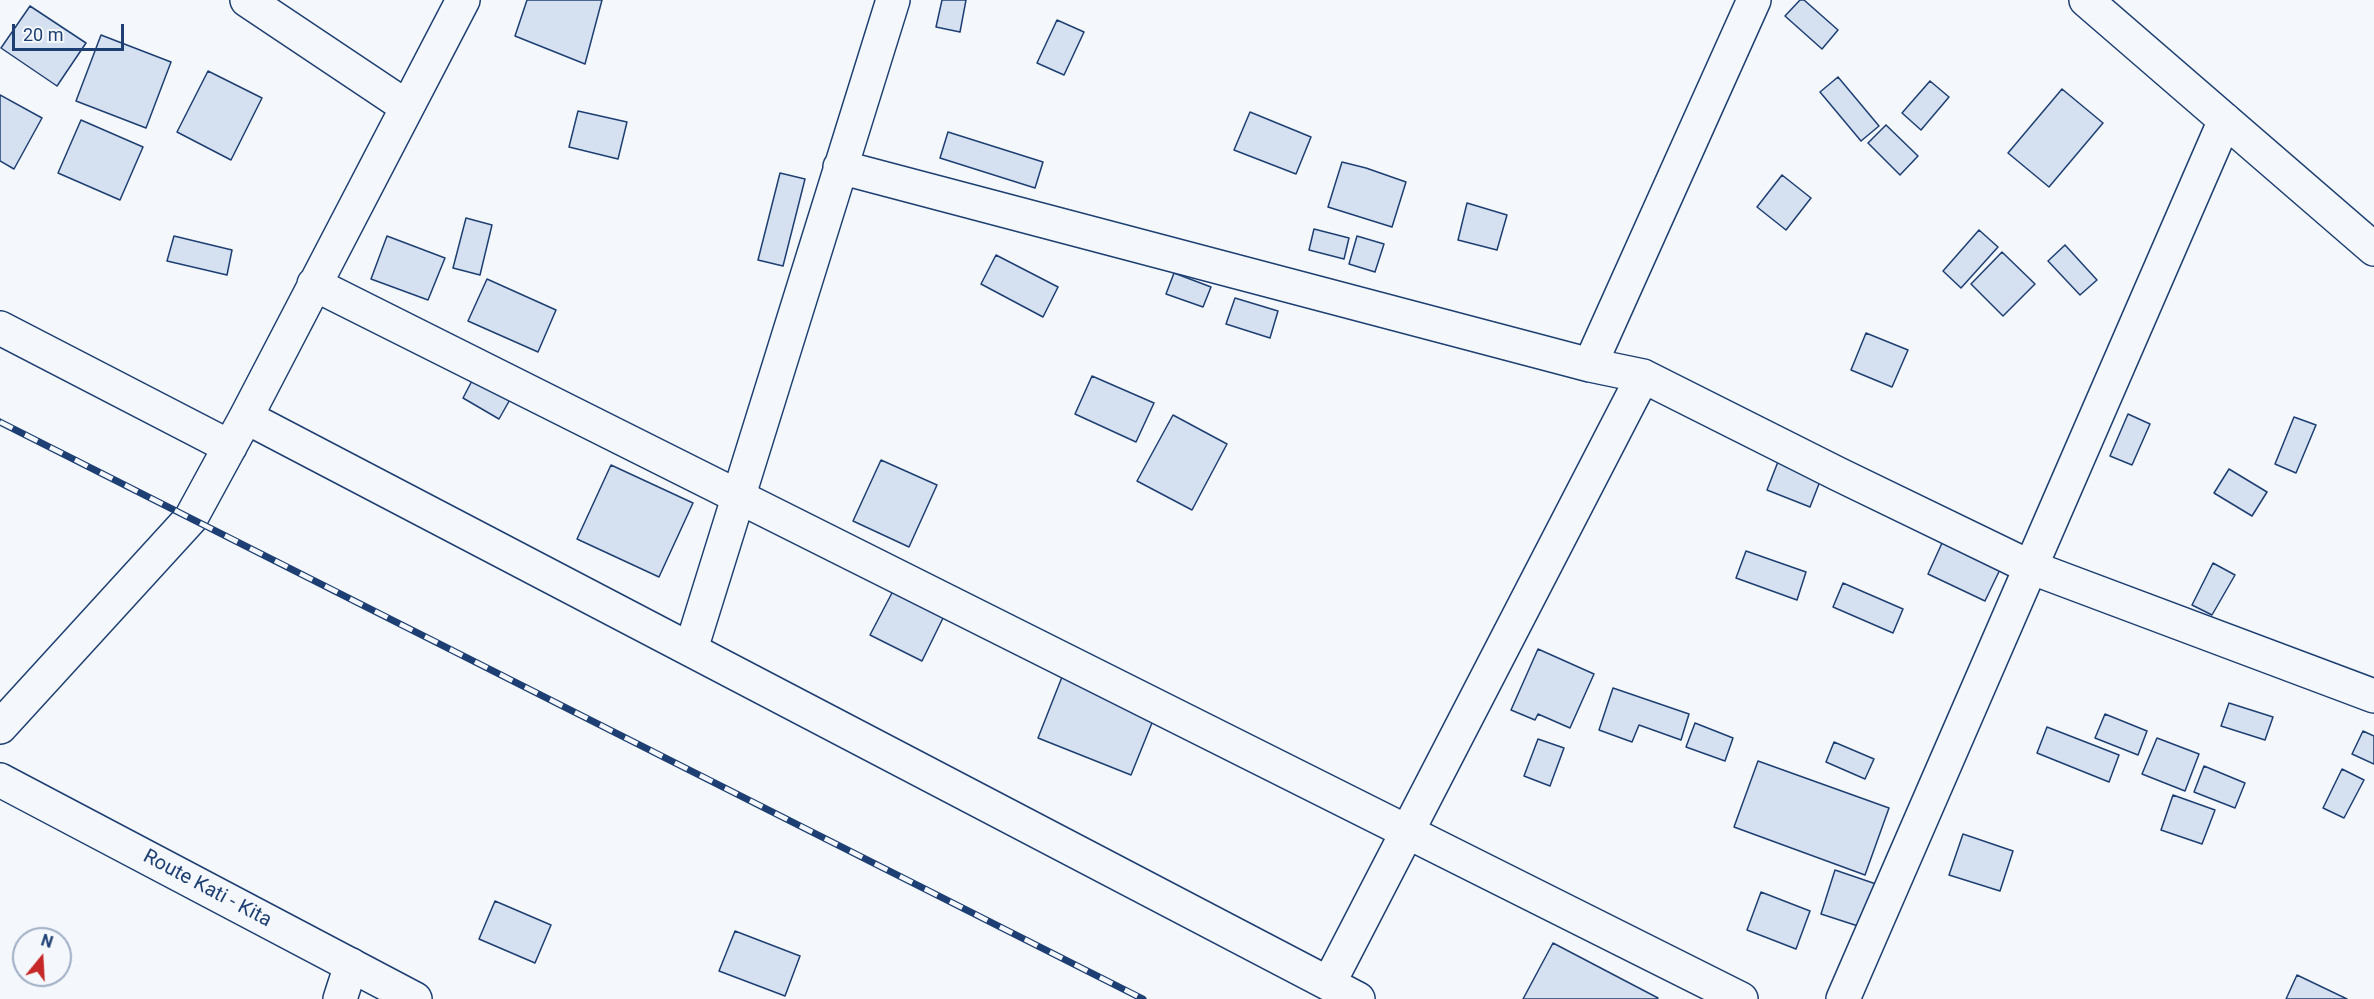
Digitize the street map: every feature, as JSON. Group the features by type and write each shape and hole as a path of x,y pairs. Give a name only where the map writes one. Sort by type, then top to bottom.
{"street":[{"path":"247,0 406,107"},
{"path":"0,727 191,518 463,0"},
{"path":"692,649 892,0"},
{"path":"1590,365 1754,0"},
{"path":"2086,0 2374,249"},
{"path":"1843,999 2225,120"},
{"path":"840,167 1590,365 1643,376 2030,567 2374,696"},
{"path":"314,284 1741,999"},
{"path":"0,328 230,447"},
{"path":"1329,983 1643,376"},
{"path":"246,417 1358,999"},
{"name":"Route Kati - Kita","path":"0,780 415,999"},
{"path":"340,999 351,965"}],"building":[{"path":"527,0 602,0 585,64 515,36"},
{"path":"942,0 966,0 960,32 936,27"},
{"path":"1800,0 1804,0 1838,30 1822,49 1785,16"},
{"path":"30,6 86,43 57,86 1,48"},
{"path":"1057,20 1084,32 1064,75 1037,63"},
{"path":"101,35 171,62 146,128 76,101"},
{"path":"208,71 262,98 231,160 177,132"},
{"path":"1838,77 1879,126 1861,141 1820,92"},
{"path":"1930,81 1949,97 1921,130 1902,113"},
{"path":"2062,89 2103,123 2049,187 2008,153"},
{"path":"0,95 42,118 14,169 0,161"},
{"path":"578,111 627,122 618,159 569,147"},
{"path":"1250,112 1311,137 1296,174 1234,150"},
{"path":"81,120 143,147 120,200 58,173"},
{"path":"1886,125 1918,156 1900,175 1868,143"},
{"path":"948,132 1043,162 1035,188 940,158"},
{"path":"1342,162 1406,182 1392,227 1328,207"},
{"path":"780,173 805,179 783,266 758,260"},
{"path":"1782,175 1811,198 1786,230 1757,207"},
{"path":"1467,203 1507,215 1497,250 1458,240"},
{"path":"466,218 492,225 480,275 453,268"},
{"path":"1314,229 1349,238 1344,259 1309,250"},
{"path":"1979,230 1998,247 1961,288 1943,271"},
{"path":"174,236 232,250 227,275 167,261"},
{"path":"387,236 445,258 428,300 371,279"},
{"path":"1357,236 1384,244 1375,272 1349,264"},
{"path":"2065,245 2097,280 2080,295 2048,261"},
{"path":"2002,252 2035,284 2003,316 1971,284"},
{"path":"996,255 1058,287 1043,317 981,284"},
{"path":"1174,273 1211,287 1203,307 1166,294"},
{"path":"487,279 556,310 538,352 468,321"},
{"path":"1235,298 1278,311 1270,338 1226,324"},
{"path":"1866,333 1908,350 1892,387 1851,370"},
{"path":"475,375 512,396 499,419 463,398"},
{"path":"1092,376 1154,403 1136,442 1075,414"},
{"path":"2128,414 2150,424 2132,465 2110,456"},
{"path":"1173,415 1227,444 1192,510 1137,481"},
{"path":"2294,417 2316,425 2296,473 2275,464"},
{"path":"1781,454 1824,471 1810,507 1767,490"},
{"path":"881,460 937,485 909,547 853,521"},
{"path":"611,465 693,503 659,577 577,539"},
{"path":"2229,469 2267,492 2252,516 2214,493"},
{"path":"1947,532 2005,559 1985,601 1928,574"},
{"path":"1746,551 1806,572 1797,600 1736,578"},
{"path":"2213,563 2235,575 2212,615 2192,605"},
{"path":"1843,583 1903,609 1893,633 1833,607"},
{"path":"894,589 945,614 922,661 870,635"},
{"path":"1538,649 1594,674 1570,728 1538,714 1535,720 1511,710"},
{"path":"1062,677 1156,713 1131,775 1038,738"},
{"path":"1613,688 1689,714 1681,740 1639,725 1632,742 1599,730"},
{"path":"2229,703 2273,717 2265,740 2221,726"},
{"path":"2105,714 2147,731 2138,755 2095,738"},
{"path":"1695,723 1733,738 1725,761 1686,747"},
{"path":"2047,727 2119,755 2109,782 2037,753"},
{"path":"2363,731 2374,736 2374,764 2352,754"},
{"path":"2157,738 2199,754 2185,791 2142,774"},
{"path":"1538,739 1564,748 1550,786 1524,776"},
{"path":"1834,742 1874,759 1865,779 1826,762"},
{"path":"1758,761 1889,808 1865,875 1734,827"},
{"path":"2204,766 2245,783 2235,808 2194,792"},
{"path":"2342,769 2364,780 2344,818 2323,808"},
{"path":"2173,795 2215,810 2202,844 2161,830"},
{"path":"1963,834 2013,851 2000,891 1949,875"},
{"path":"1835,870 1876,884 1861,927 1821,914"},
{"path":"1761,892 1810,911 1796,949 1747,930"},
{"path":"495,901 551,925 535,963 479,939"},
{"path":"735,931 800,956 785,996 719,971"},
{"path":"1553,943 1658,998 1523,999"},
{"path":"2297,975 2347,999 2286,999"}],"railway":[{"path":"0,422 1143,999"}]}
